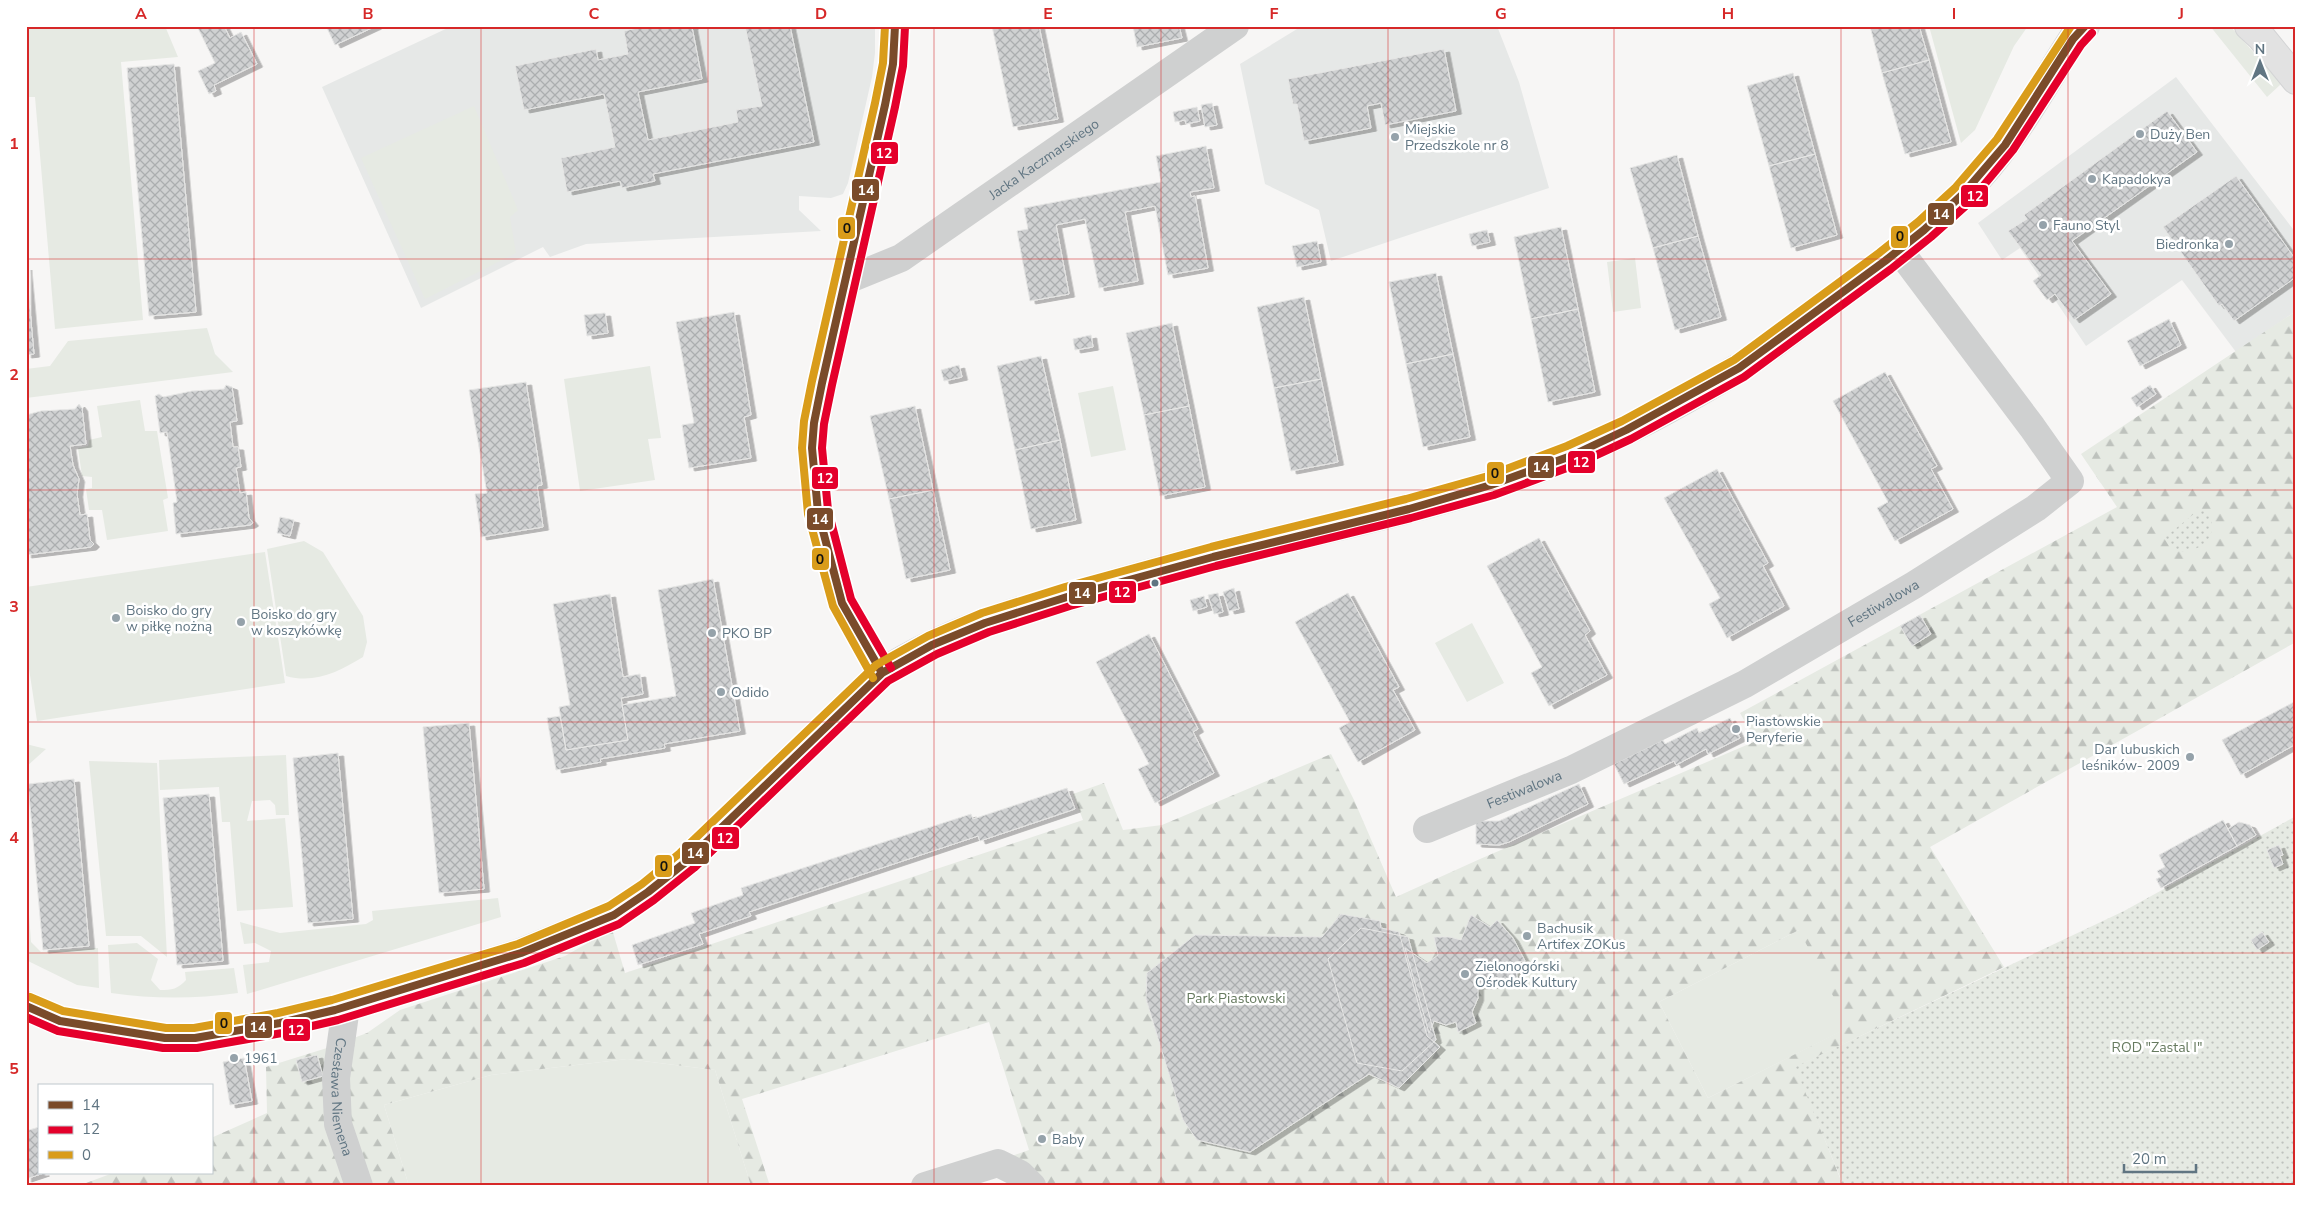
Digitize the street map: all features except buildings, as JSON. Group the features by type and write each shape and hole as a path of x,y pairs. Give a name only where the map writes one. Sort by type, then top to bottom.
{"street":[{"path":"882,673 842,603 818,512 813,472 814,423 893,64 895,26"},
{"name":"Jacka Kaczmarskiego","path":"847,280 901,258 1235,26"},
{"path":"26,1006 60,1021 149,1036 195,1038 280,1023 346,1006 521,953 614,915 648,892 687,861 882,673 911,654 946,636 1028,608 1242,549 1426,506 1504,481 1611,438 1677,404 1741,366 1899,250 1954,203 1981,175 2006,142 2079,30"},
{"path":"2255,30 2296,80"},
{"name":"Festiwalowa","path":"1427,830 1571,770 1745,684 1914,585 2036,508 2070,481 2032,427 1899,250"},
{"name":"Czesława Niemena","path":"346,1006 336,1078 338,1124 359,1186"},
{"path":"924,1186 998,1163 1020,1174 1032,1186"}],"shaded area":[{"path":"452,26 875,26 875,53 872,77 848,183 843,194 831,198 799,196 799,210 821,231 586,244 550,257 543,247 421,308 322,87"},
{"name":"Miejskie Przedszkole nr 8","path":"1302,26 1497,26 1519,82 1549,188 1331,261 1319,210 1265,184 1240,64"},
{"path":"2176,77 2296,233 2296,311 2236,352 2182,280 2086,346 2020,248 2002,260 1978,223"}],"green space":[{"path":"26,26 165,26 178,57 121,62 143,320 55,329 35,97 26,97"},
{"path":"1929,26 2028,26 2014,46 1975,130 1961,143"},
{"path":"2210,26 2230,26 2281,83 2280,85 2267,97"},
{"path":"474,106 518,210 510,217 516,253 425,299 361,158"},
{"path":"1635,258 1641,308 1613,312 1607,262"},
{"name":"Park Piastowski","path":"2296,311 2296,642 1930,847 2004,967 1796,1067 1842,1183 1834,1186 1011,1186 1009,1157 1029,1150 989,1022 742,1099 770,1186 751,1186 715,1070 627,1059 491,1075 384,1105 409,1186 78,1186 110,1174 212,1174 212,1138 267,1113 266,1067 367,1033 400,1010 565,956 612,929 625,973 1083,820 1073,794 1104,783 1123,830 1162,825 1331,754 1354,800 1396,897 1756,741 1740,713 2117,507 2081,454","holes":["1799,930 1849,1027 1708,1098 1659,1002"]},
{"path":"207,328 215,354 233,372 26,398 26,369 50,366 68,341"},
{"path":"650,366 661,438 648,439 655,480 580,491 564,379"},
{"path":"1113,386 1126,450 1091,457 1078,393"},
{"path":"140,400 145,431 157,431 168,498 163,500 168,531 107,540 102,510 89,510 86,489 92,488 92,477 82,476 78,448 88,446 89,440 102,437 97,406"},
{"path":"2200,509 2208,512 2212,529 2210,536 2200,547 2193,550 2175,551 2164,538"},
{"path":"304,541 323,552 363,616 367,642 363,657 335,672 307,679 286,676 267,549"},
{"name":"Boisko do gry w piłkę nożną","path":"265,552 285,683 37,721 26,649 26,587"},
{"path":"1472,623 1504,683 1467,702 1435,643"},
{"path":"26,744 46,749 26,767"},
{"path":"286,755 289,815 276,815 275,805 270,800 252,801 247,821 285,818 293,907 237,911 230,822 222,822 219,787 160,790 159,760"},
{"path":"89,761 157,763 167,957 141,936 106,936"},
{"name":"ROD \"Zastal I\"","path":"2296,816 2296,1186 1834,1186 1842,1182 1795,1067 2124,911"},
{"path":"1929,855 1850,1027 1708,1098 1659,1002 1799,930"},
{"path":"26,872 31,942 41,952 98,948 99,988 77,985 26,960"},
{"path":"498,898 501,917 247,994 243,965 269,962 271,951 255,943 244,944 240,922 280,933 366,924 373,920 372,911"},
{"path":"137,943 158,959 151,980 160,990 171,989 180,985 186,980 185,972 234,968 238,993 174,998 111,993 108,945"},
{"path":"627,1059 715,1070 751,1186 409,1186 384,1105 491,1075"}],"transit line":[{"name":"0","path":"873,678 833,606 808,514 802,448 804,421 812,381 883,63 885,26"},
{"name":"14","path":"882,673 842,603 818,512 812,448 814,423 822,383 885,105 893,64 895,26"},
{"name":"0","path":"30,997 63,1011 166,1028 194,1028 278,1013 332,1000 518,944 609,906 642,884 680,853 876,665 928,636 982,613 1065,587 1211,547 1406,499 1488,476 1567,446 1622,421 1734,360 1879,253 1918,222 1955,188 1997,139 2071,26"},
{"name":"14","path":"26,1006 60,1021 165,1038 195,1038 280,1023 335,1010 521,953 614,915 648,892 687,861 882,673 932,645 985,623 1067,597 1213,557 1409,509 1491,485 1571,456 1626,430 1739,368 1885,261 1924,230 1962,195 2005,145 2073,39 2085,26"},
{"name":"12","path":"891,668 851,599 828,510 822,448 824,424 832,385 895,107 903,66 905,27"},
{"name":"12","path":"26,1017 58,1031 163,1048 197,1048 282,1033 338,1020 524,963 619,924 654,900 694,868 888,681 937,654 989,632 1070,606 1216,566 1411,518 1494,495 1575,465 1631,439 1744,377 1891,269 1969,203 2013,150 2081,45 2092,33"}],"place":[{"name":"Duży Ben","path":"2140,134"},
{"name":"Miejskie Przedszkole nr 8","path":"1395,137"},
{"name":"Kapadokya","path":"2092,179"},
{"name":"Fauno Styl","path":"2043,225"},
{"name":"Biedronka","path":"2229,244"},
{"name":"Boisko do gry w piłkę nożną","path":"116,618"},
{"name":"Boisko do gry w koszykówkę","path":"241,622"},
{"name":"PKO BP","path":"712,633"},
{"name":"Odido","path":"721,692"},
{"name":"Piastowskie Peryferie","path":"1736,729"},
{"name":"Dar lubuskich leśników- 2009","path":"2190,757"},
{"name":"Bachusik Artifex ZOKus","path":"1527,936"},
{"name":"Zielonogórski Ośrodek Kultury","path":"1465,974"},
{"name":"1961","path":"234,1058"},
{"name":"Baby","path":"1042,1139"}]}
